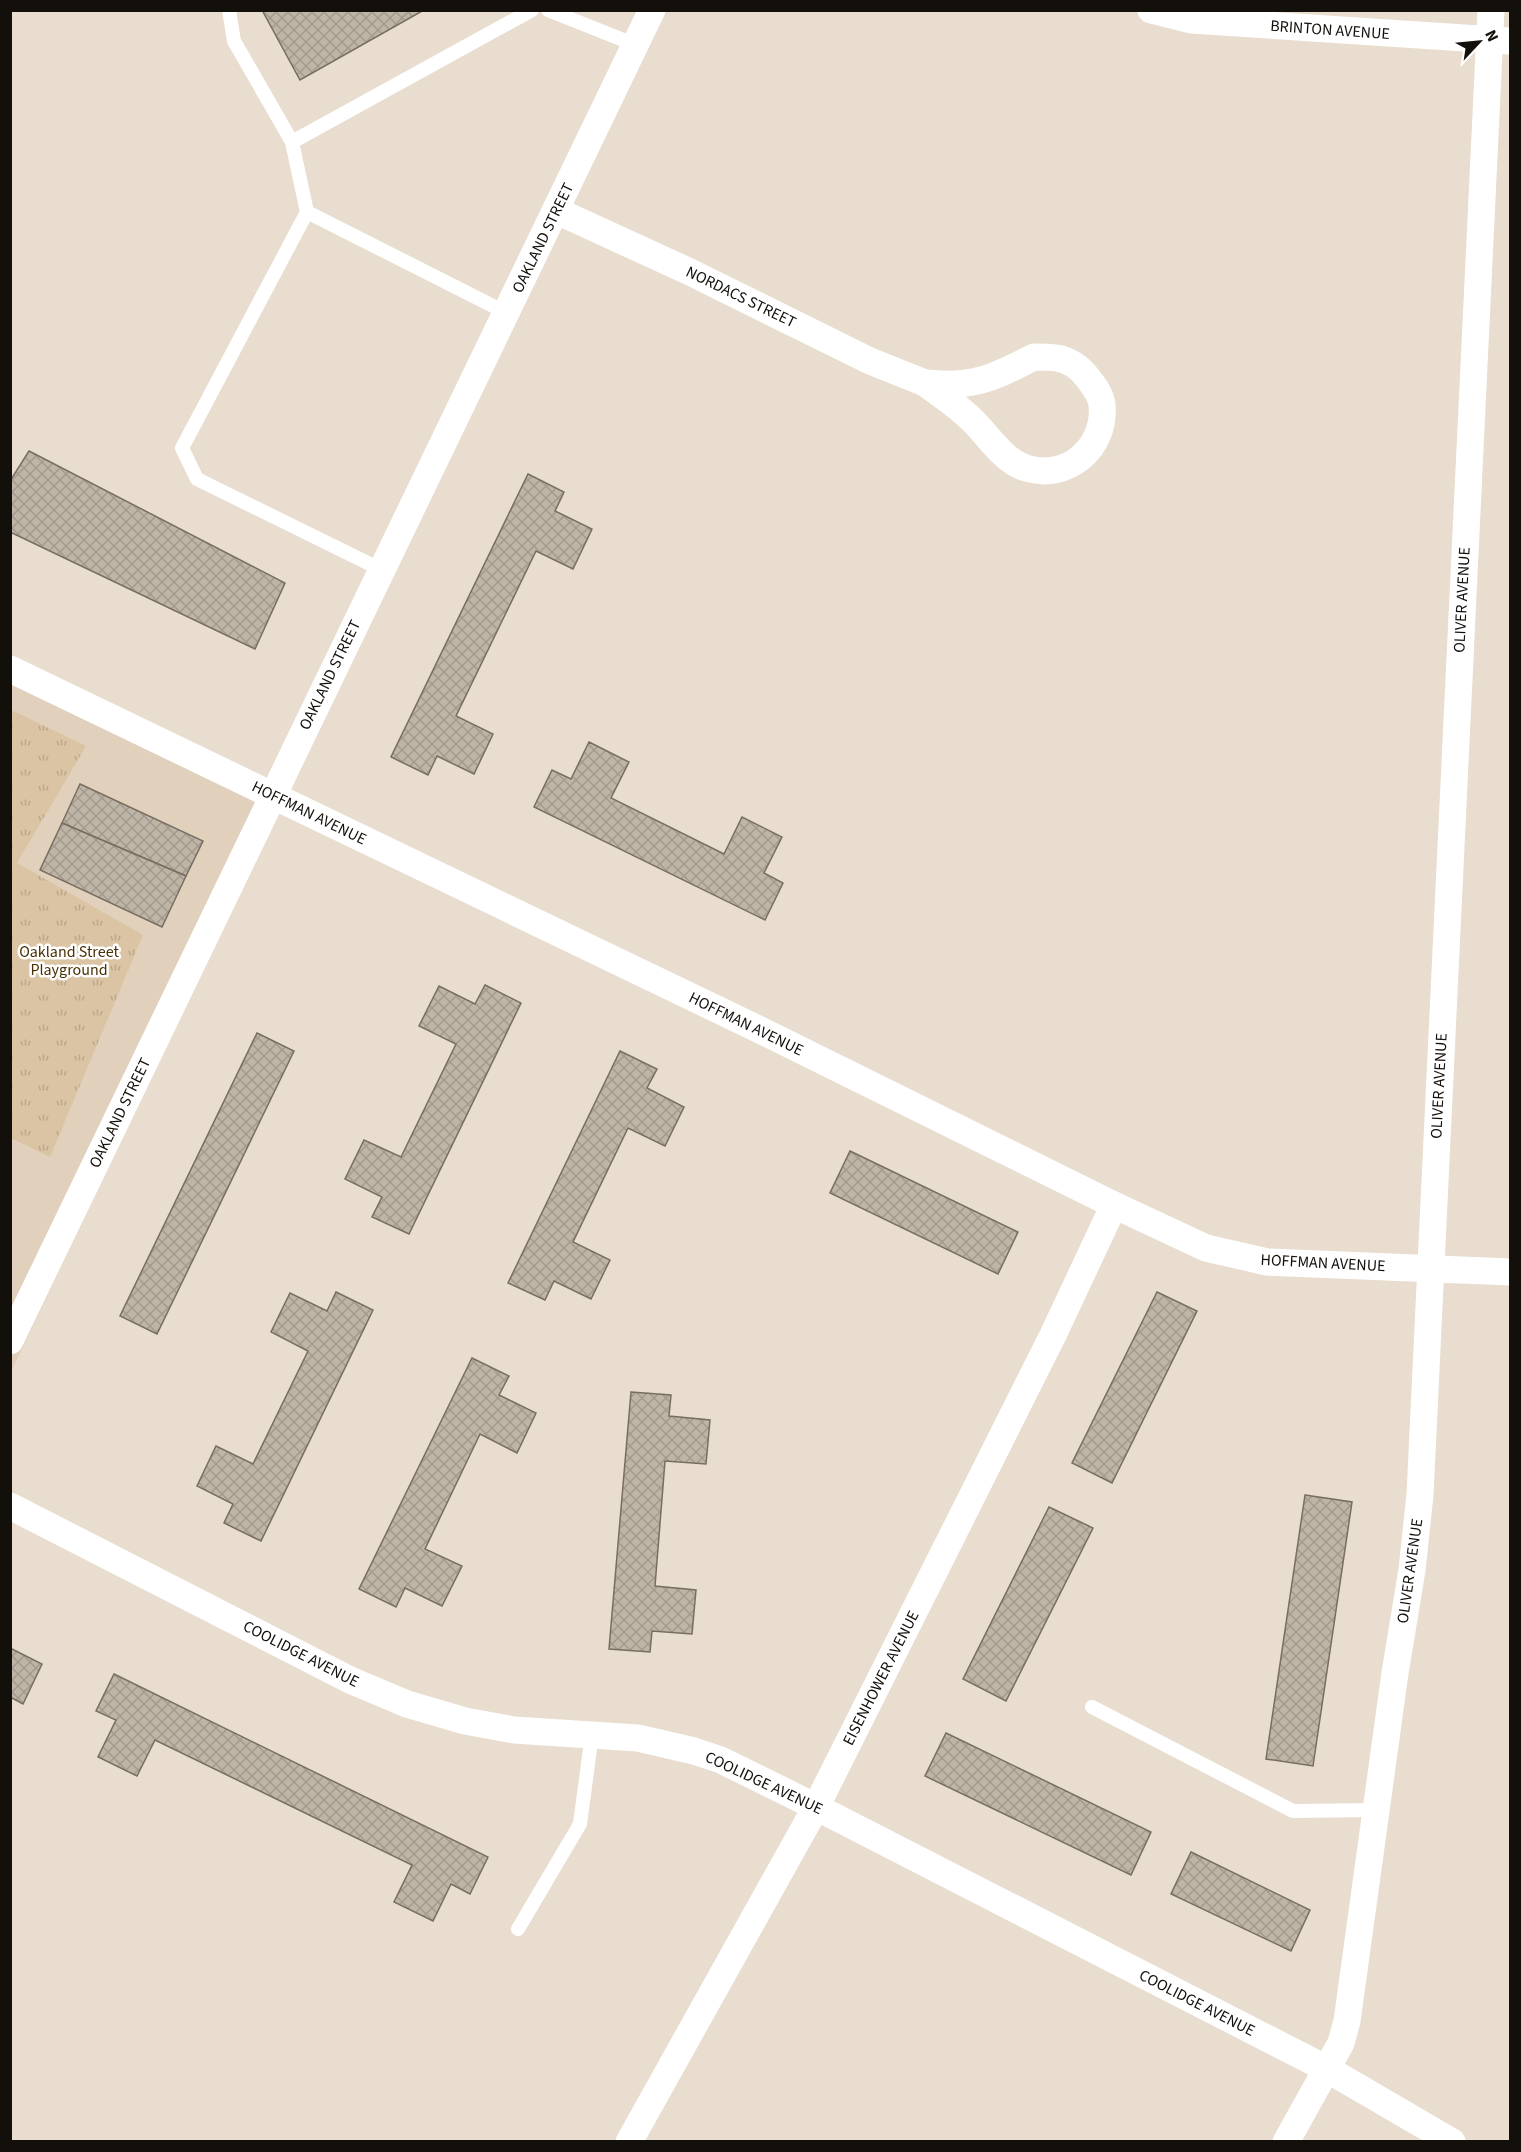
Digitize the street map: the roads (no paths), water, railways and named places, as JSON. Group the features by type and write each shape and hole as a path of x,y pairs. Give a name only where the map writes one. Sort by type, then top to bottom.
{"street":[{"name":"OAKLAND STREET","path":"10,1341 652,10"},
{"name":"BRINTON AVENUE","path":"1151,10 1191,20 1500,41"},
{"name":"OLIVER AVENUE","path":"1286,2142 1341,2043 1347,2021 1412,1570 1420,1495 1500,41 1491,10"},
{"name":"NORDACS STREET","path":"557,211 690,272 870,361 925,383 972,419 1009,459 1025,468 1049,472 1072,465 1090,449 1099,432 1102,405 1097,391 1080,368 1059,358 1034,357 994,378 970,384 925,383"},
{"name":"HOFFMAN AVENUE","path":"10,669 768,1034 1114,1205 1220,1253 1267,1262 1510,1272"},
{"name":"EISENHOWER AVENUE","path":"629,2142 816,1807 1053,1335 1114,1205"},
{"name":"COOLIDGE AVENUE","path":"10,1506 350,1680 407,1704 465,1721 514,1730 638,1738 721,1760 1327,2069 1452,2142"}],"lane":[{"path":"229,10 234,41 292,142 307,212 182,448 197,479 382,570"},
{"path":"292,142 532,10"},
{"path":"548,10 636,45"},
{"path":"307,212 507,313"},
{"path":"1092,1707 1293,1811 1376,1810"},
{"path":"518,1929 580,1824 591,1734"}],"park label":[{"name":"Oakland Street Playground","path":"69,961"}]}
